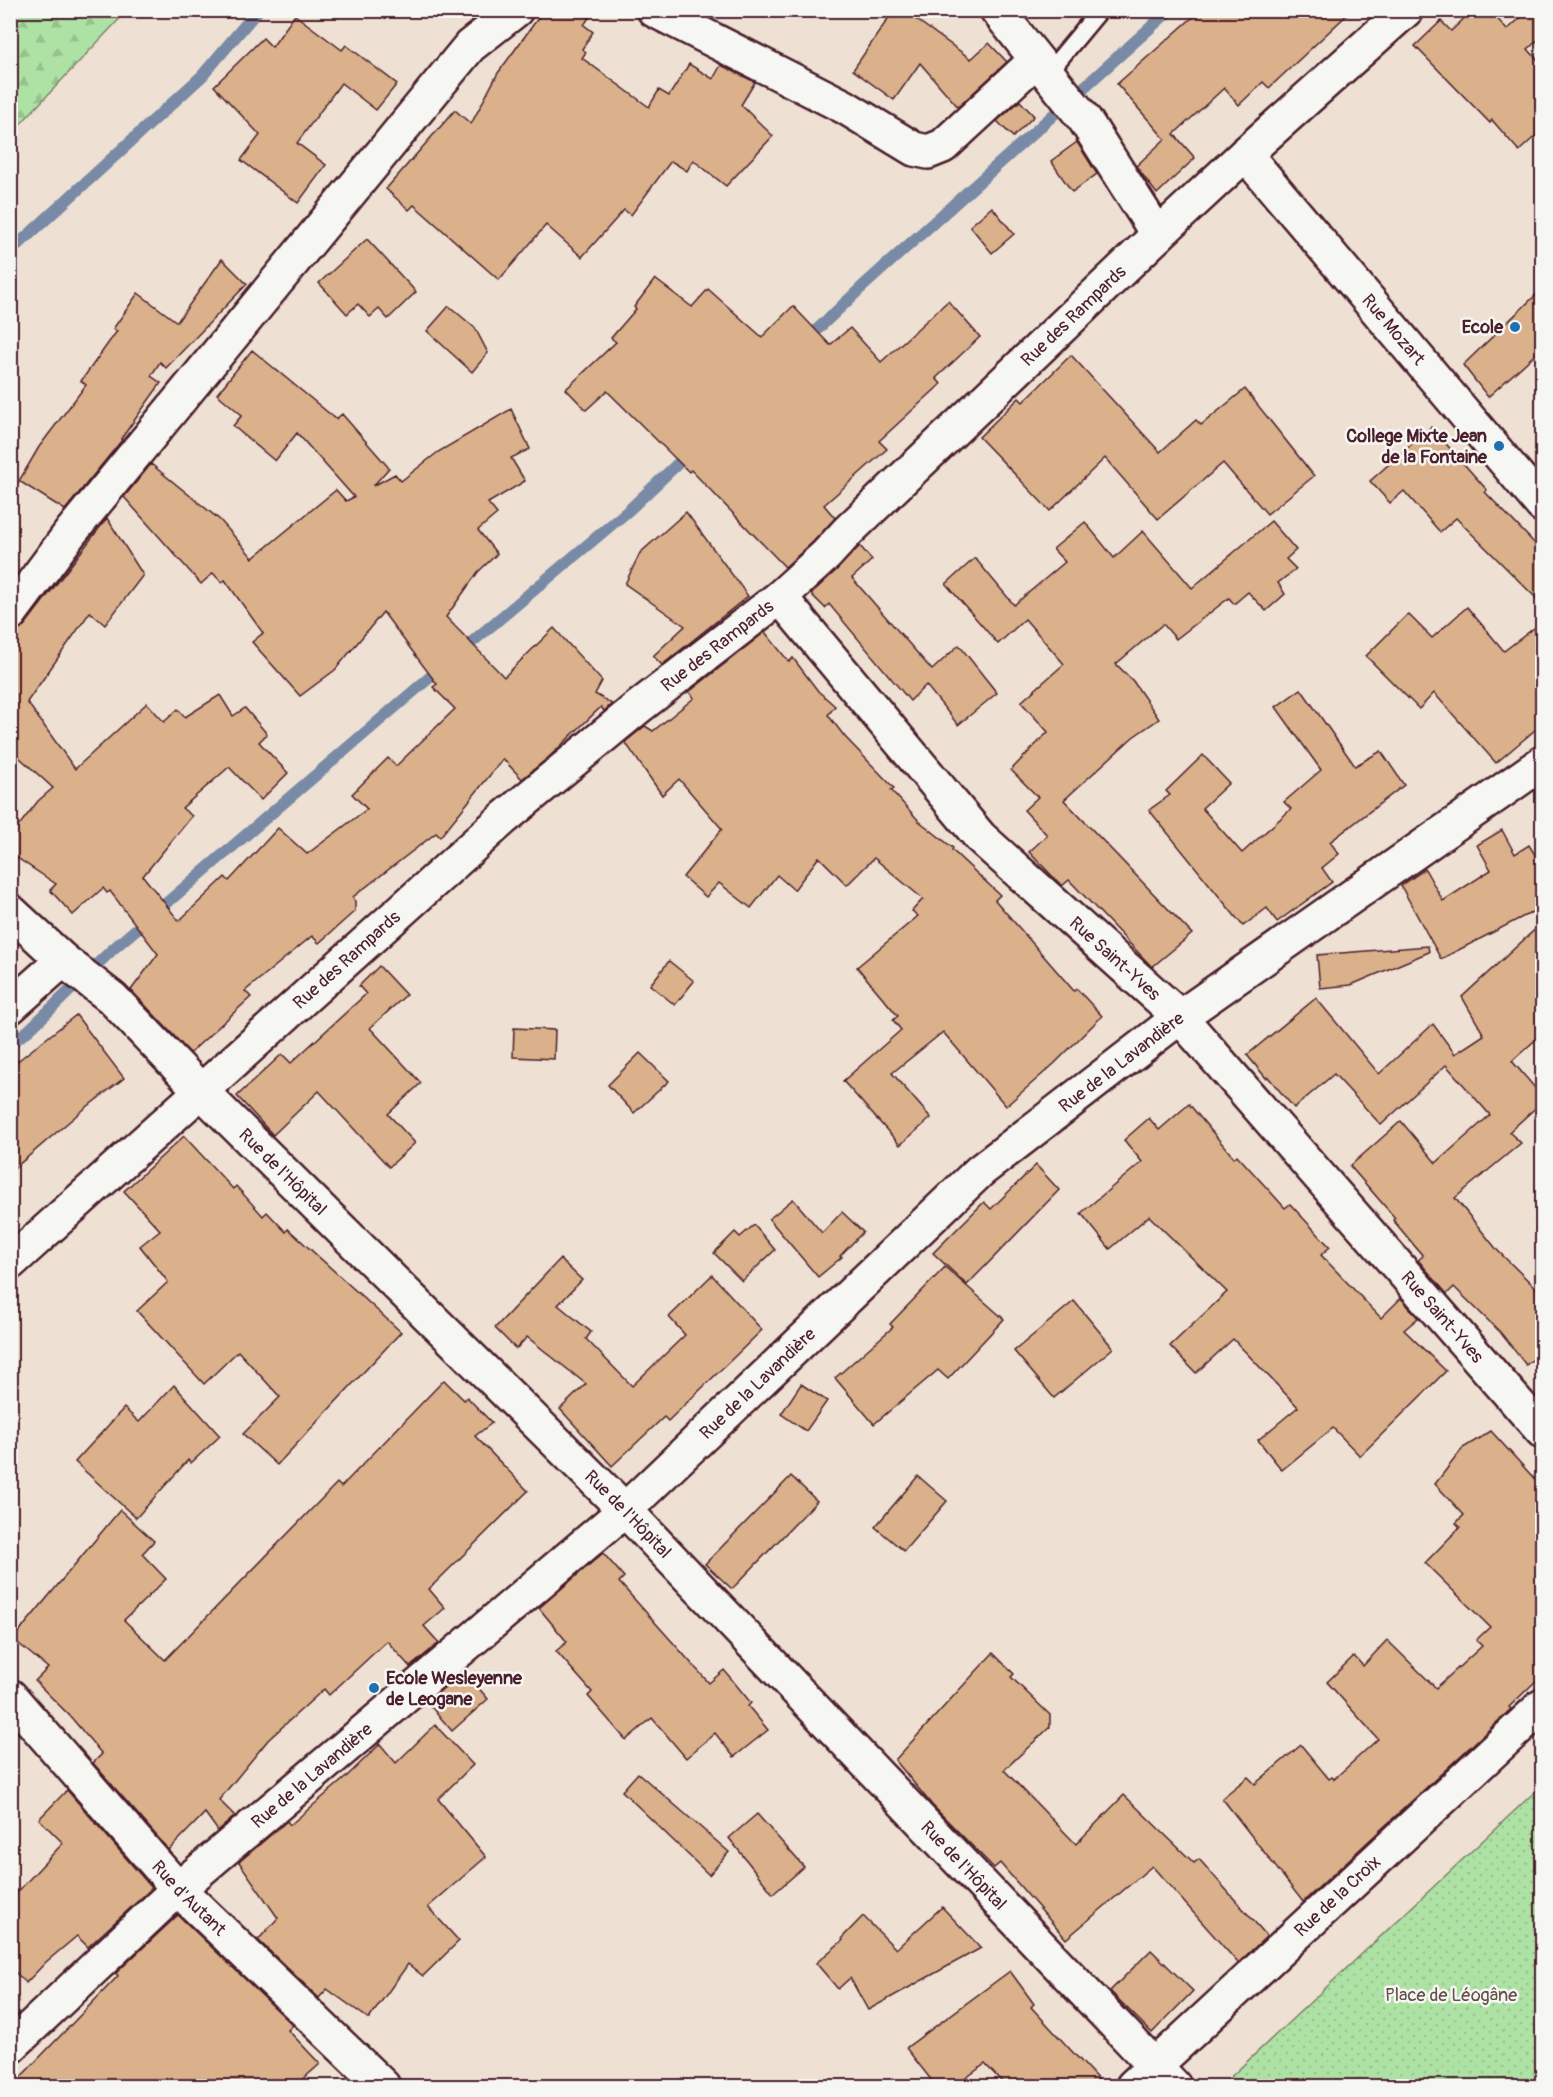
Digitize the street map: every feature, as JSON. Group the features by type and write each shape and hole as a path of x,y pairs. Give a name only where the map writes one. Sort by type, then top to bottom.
{"street":[{"path":"10,614 70,532 470,46 516,10"},
{"path":"654,10 845,107 914,149 928,152 943,146 1041,67"},
{"path":"997,10 1085,120 1158,235"},
{"name":"Rue des Rampards","path":"10,1263 504,818 636,709 780,597 1158,235 1406,10"},
{"name":"Rue Mozart","path":"1245,154 1542,505"},
{"name":"Rue Saint-Yves","path":"780,597 980,837 1180,1017 1542,1431"},
{"name":"Rue de la Lavandière","path":"10,2048 178,1889 625,1510 980,1171 1180,1017 1542,764"},
{"name":"Rue de l'Hôpital","path":"10,910 63,960 112,998 201,1091 625,1510 1154,2080"},
{"path":"10,1007 63,960"},
{"name":"Rue d'Autant","path":"10,1696 178,1889 383,2086"},
{"name":"Rue de la Croix","path":"1154,2080 1542,1706"}],"lane":[{"path":"1041,67 1100,10"}],"green space":[{"path":"10,11 127,11 11,134"},
{"name":"Place de Léogâne","path":"1542,1785 1542,2086 1221,2086"}],"building":[{"path":"544,10 594,10 584,25 593,32 582,49 586,52 582,58 649,107 659,90 669,96 689,64 713,79 721,65 755,82 741,105 773,136 726,186 693,160 687,171 671,161 631,215 624,210 582,257 546,225 499,280 414,205 409,210 386,189 455,110 471,124 498,73"},
{"path":"894,10 903,10 971,59 989,43 1007,62 958,107 920,63 894,100 853,70"},
{"path":"1201,10 1352,10 1269,88 1263,82 1239,105 1224,88 1174,134 1195,158 1157,194 1136,166 1165,139 1117,84"},
{"path":"1473,10 1490,10 1507,30 1529,10 1542,10 1542,36 1528,49 1542,65 1542,130 1519,151 1492,120 1490,123 1415,46 1441,21 1451,31"},
{"path":"295,15 342,50 346,45 397,84 376,110 341,83 297,143 326,165 298,203 241,160 260,135 214,86 263,38 272,47"},
{"path":"1020,101 1034,116 1013,137 997,121"},
{"path":"1077,142 1097,174 1072,192 1051,161"},
{"path":"992,207 1014,234 992,253 970,226"},
{"path":"367,239 416,292 388,319 379,309 370,317 358,304 347,314 319,283"},
{"path":"222,259 247,284 166,368 160,362 151,376 161,383 122,440 65,510 19,481 39,447 86,385 81,381 117,331 113,329 138,293 177,322"},
{"path":"655,279 692,307 708,289 762,337 793,306 830,345 850,328 881,362 948,301 980,337 936,378 941,384 879,441 887,449 824,505 835,518 785,567 691,470 689,472 607,391 586,410 566,389 616,342 611,338 636,309 634,307"},
{"path":"1542,289 1542,348 1488,397 1463,365"},
{"path":"449,306 475,328 488,353 472,372 427,331"},
{"path":"252,350 336,419 342,414 389,468 373,486 395,474 401,481 438,452 511,409 530,449 511,458 525,481 488,503 497,514 478,530 497,554 478,572 446,617 504,677 554,628 602,681 595,694 612,704 604,711 601,707 548,758 522,779 503,759 440,837 436,833 353,897 355,911 319,943 312,936 245,991 251,997 190,1053 131,990 158,954 110,891 107,893 103,888 73,915 50,890 56,884 10,853 10,837 38,801 53,788 10,749 10,632 18,631 25,625 107,518 143,575 105,625 90,612 27,702 75,769 147,703 164,722 178,709 185,717 220,695 233,716 245,708 267,734 259,742 288,773 261,800 229,767 182,808 192,816 143,876 179,921 225,877 229,881 278,828 307,854 367,809 352,794 388,758 396,766 455,709 433,687 437,684 383,612 335,670 300,696 252,642 263,633 225,580 222,583 213,573 201,584 124,497 151,464 220,520 253,558 336,490 346,501 354,497 297,433 275,461 233,426 242,415 217,394"},
{"path":"1071,355 1160,452 1196,420 1201,425 1245,389 1314,476 1267,514 1223,463 1158,519 1105,458 1050,511 979,437 1019,398 1023,402"},
{"path":"1431,427 1487,490 1485,492 1542,551 1542,604 1456,518 1440,532 1404,491 1390,503 1370,481"},
{"path":"686,512 748,596 662,665 653,656 685,626 625,584 640,553"},
{"path":"1271,521 1296,550 1286,559 1296,569 1278,583 1285,594 1266,611 1248,592 1234,604 1229,598 1176,639 1163,624 1116,664 1133,681 1159,719 1133,737 1064,800 1192,934 1152,967 1069,880 1062,886 1029,852 1047,835 1024,810 1038,797 1011,770 1048,732 1021,702 1064,664 1025,619 998,644 946,584 975,558 1014,605 1065,562 1053,549 1085,522 1114,558 1143,531 1192,588"},
{"path":"860,546 872,560 852,578 932,670 959,645 997,693 958,725 926,685 910,701 829,604 825,608 811,594"},
{"path":"1467,607 1504,651 1542,622 1542,724 1496,763 1434,693 1419,709 1366,656 1408,614 1432,638"},
{"path":"765,632 789,662 793,658 818,691 835,706 828,715 845,737 894,788 891,790 919,821 953,848 952,850 1000,895 995,900 1074,991 1077,989 1102,1016 1054,1064 1006,1106 943,1032 892,1073 931,1118 900,1145 843,1081 901,1030 893,1020 898,1016 857,967 918,916 912,911 923,899 874,858 847,885 819,857 794,890 777,875 751,908 719,883 706,897 683,877 722,829 679,779 662,795 625,742 645,726 653,731 694,698 689,692"},
{"path":"1301,689 1355,766 1381,751 1404,785 1330,842 1339,854 1322,868 1332,882 1277,922 1267,908 1243,926 1149,810 1170,795 1166,791 1203,755 1229,783 1202,808 1242,853 1291,809 1284,802 1321,770 1276,707"},
{"path":"1502,830 1515,854 1529,845 1542,866 1542,907 1441,959 1401,886 1425,869 1443,901 1491,870 1477,845"},
{"path":"1542,923 1542,1034 1512,1061 1542,1096 1542,1102 1509,1132 1521,1143 1455,1198 1498,1251 1542,1294 1542,1352 1526,1365 1500,1332 1454,1287 1447,1294 1418,1260 1423,1256 1393,1220 1395,1218 1350,1166 1401,1121 1436,1163 1490,1115 1446,1065 1381,1125 1334,1074 1294,1108 1247,1055 1316,998 1379,1074 1433,1024 1455,1054 1484,1035 1462,997"},
{"path":"1428,946 1429,952 1351,985 1320,988 1317,955"},
{"path":"669,961 694,981 675,1005 650,985"},
{"path":"379,966 406,995 370,1028 421,1083 388,1114 415,1143 389,1167 319,1091 273,1135 237,1096 282,1054 291,1063 366,994 359,986"},
{"path":"76,1015 124,1078 10,1172 10,1067"},
{"path":"514,1028 555,1030 554,1059 513,1057"},
{"path":"640,1053 669,1081 634,1113 608,1085"},
{"path":"1189,1104 1234,1158 1237,1155 1285,1208 1290,1204 1330,1247 1321,1255 1381,1318 1401,1298 1418,1318 1404,1330 1446,1371 1360,1456 1333,1428 1282,1470 1258,1440 1298,1407 1233,1339 1196,1373 1170,1346 1227,1292 1149,1216 1110,1249 1081,1213 1142,1162 1124,1140 1149,1118 1159,1130"},
{"path":"184,1136 233,1189 236,1186 263,1216 267,1212 286,1232 288,1229 401,1332 277,1465 243,1434 280,1397 238,1351 204,1384 137,1311 168,1282 140,1246 160,1230 124,1191"},
{"path":"1036,1165 1059,1190 967,1285 933,1253 984,1202 991,1209"},
{"path":"793,1199 822,1233 842,1212 863,1232 840,1256 842,1257 818,1277 769,1219"},
{"path":"754,1225 775,1250 742,1281 714,1253 735,1232 740,1237"},
{"path":"560,1259 582,1280 558,1305 591,1332 586,1339 632,1386 685,1335 669,1317 712,1275 762,1330 668,1421 664,1417 612,1466 560,1409 586,1384 527,1337 516,1349 495,1328"},
{"path":"945,1267 1004,1319 948,1379 938,1370 874,1424 835,1378 893,1327 890,1324"},
{"path":"1074,1301 1113,1348 1054,1398 1014,1351"},
{"path":"444,1380 464,1400 467,1397 492,1423 475,1436 528,1491 429,1589 445,1608 424,1626 439,1643 410,1667 387,1641 329,1695 324,1689 268,1740 219,1800 235,1816 218,1831 205,1813 169,1850 93,1763 102,1754 69,1715 35,1681 48,1668 13,1639 120,1510 154,1541 142,1554 166,1579 124,1620 165,1660 337,1483 341,1487"},
{"path":"801,1384 827,1401 806,1431 781,1414"},
{"path":"174,1385 220,1436 191,1463 188,1460 136,1518 75,1462 124,1408 139,1422"},
{"path":"1491,1431 1542,1487 1542,1675 1509,1707 1511,1709 1303,1902 1222,1798 1248,1777 1255,1784 1301,1745 1329,1779 1332,1777 1334,1779 1378,1739 1327,1682 1354,1656 1363,1666 1387,1640 1436,1688 1482,1646 1476,1640 1490,1627 1425,1563 1460,1527 1456,1523 1464,1515 1435,1484 1463,1448"},
{"path":"791,1476 817,1501 732,1589 705,1564"},
{"path":"918,1476 947,1501 904,1551 875,1527"},
{"path":"603,1553 624,1577 619,1582 709,1683 724,1670 751,1703 748,1706 768,1730 734,1757 715,1733 686,1758 652,1718 626,1740 588,1696 592,1692 556,1651 567,1642 539,1608"},
{"path":"993,1653 1014,1674 1011,1677 1050,1715 1050,1727 1004,1770 1076,1844 1124,1795 1194,1863 1199,1859 1267,1936 1238,1963 1152,1866 1066,1939 1000,1863 994,1868 932,1805 895,1760"},
{"path":"464,1671 488,1699 452,1731 427,1702"},
{"path":"435,1725 473,1765 438,1799 486,1857 428,1907 459,1941 423,1976 408,1964 369,2019 327,1989 319,1998 258,1940 278,1918 239,1862 287,1821 290,1825 345,1778 380,1744 396,1763"},
{"path":"638,1773 729,1852 709,1875 622,1791"},
{"path":"67,1790 152,1888 88,1947 77,1936 46,1962 26,1983 10,1967 10,1900 63,1843 39,1819"},
{"path":"757,1814 804,1867 773,1894 729,1838"},
{"path":"942,1907 981,1948 868,2010 850,1978 838,1989 816,1963 843,1940 842,1938 863,1916 896,1949"},
{"path":"178,1915 293,2025 288,2030 320,2064 295,2086 12,2086 118,1976 116,1973"},
{"path":"1151,1950 1193,1991 1152,2033 1110,1991"},
{"path":"1010,1971 1034,2004 1031,2007 1104,2086 1006,2086 985,2064 955,2086 936,2086 906,2048"}],"waterway":[{"path":"10,252 202,76 258,10"},
{"path":"804,342 1170,10"},
{"path":"459,653 629,510 690,452"},
{"path":"10,1044 29,1030 113,949 443,666"}],"place":[{"name":"Ecole","path":"1515,327"},
{"name":"College Mixte Jean de la Fontaine","path":"1499,446"},
{"name":"Ecole Wesleyenne de Leogane","path":"374,1688"}]}
